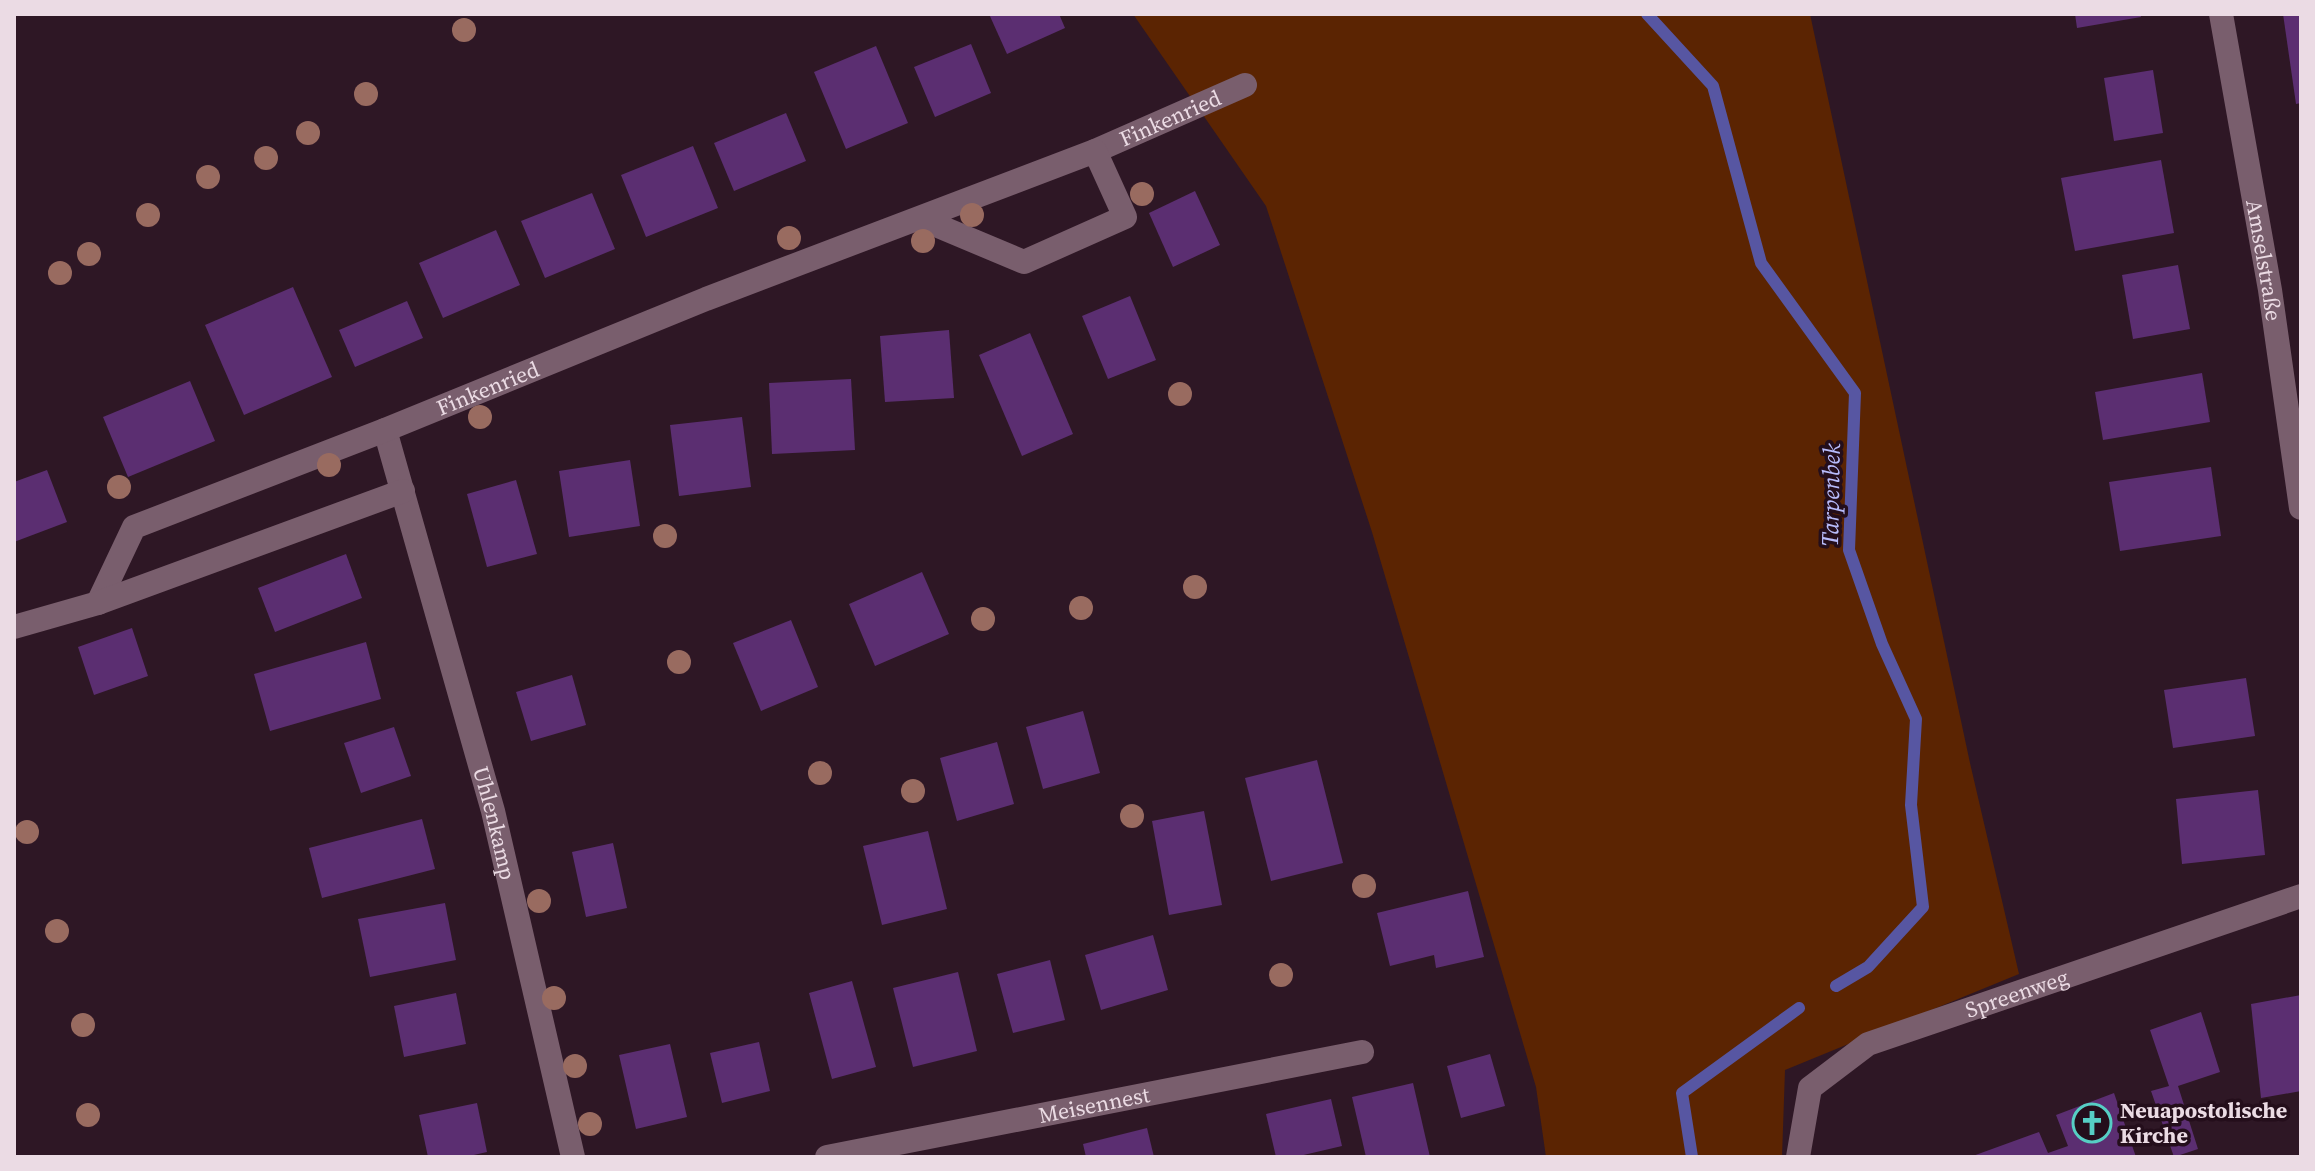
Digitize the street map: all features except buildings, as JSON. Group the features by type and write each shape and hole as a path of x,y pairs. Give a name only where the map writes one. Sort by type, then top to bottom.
{"street":[{"name":"Amselstraße","path":"2221,14 2270,290 2301,508"},
{"name":"Finkenried","path":"98,603 134,527 385,430 706,299 1095,151 1245,85"},
{"name":"Finkenried","path":"919,218 1024,262 1125,217 1095,151"},
{"name":"Uhlenkamp","path":"385,430 493,811 573,1157"},
{"path":"14,627 98,603 403,491"},
{"name":"Spreenweg","path":"1798,1157 1810,1088 1868,1044 2301,896"},
{"name":"Meisennest","path":"827,1157 872,1153 1362,1052"}],"shaded area":[{"path":"1133,14 1810,14 1970,763 2019,974 1785,1070 1782,1157 1546,1157 1536,1087 1372,532 1266,206"}],"waterway":[{"name":"Tarpenbek","path":"1647,14 1713,86 1761,263 1855,393 1849,550 1882,644 1916,719 1911,805 1923,907 1868,967 1836,986"},
{"name":"Tarpenbek","path":"1692,1157 1682,1093 1799,1008"}],"place":[{"name":"Neuapostolische Kirche","path":"2092,1123"}]}
